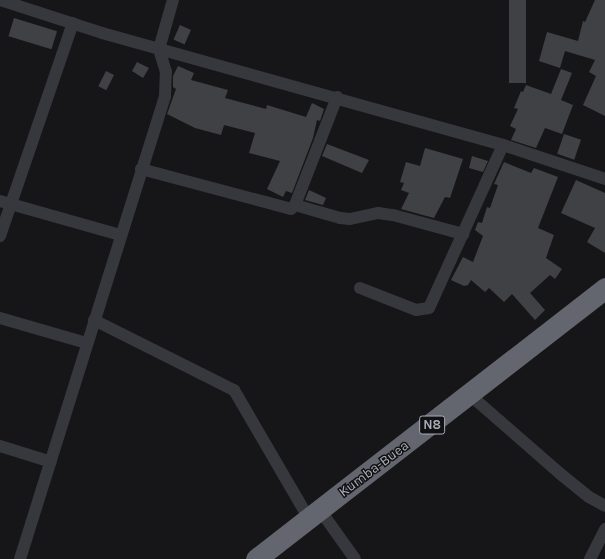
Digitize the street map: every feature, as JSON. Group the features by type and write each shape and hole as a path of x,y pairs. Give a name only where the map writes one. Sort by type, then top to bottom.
{"highway":[{"name":"Kumba-Buea","path":"256,559 470,395 605,288"}],"street":[{"path":"0,0 159,49 337,97 503,146 605,179"},
{"path":"20,559 164,96 166,72 159,49 173,0"},
{"path":"0,236 5,203 73,23"},
{"path":"142,169 291,209 295,205 337,97"},
{"path":"360,288 416,310 429,308 503,146"},
{"path":"5,203 120,235"},
{"path":"295,205 340,218 378,213 393,214 463,234"},
{"path":"0,318 86,343"},
{"path":"94,320 234,390 314,514 355,559"},
{"path":"470,395 563,476 589,497 605,506"},
{"path":"0,446 51,462"},
{"path":"590,559 605,529"}],"building":[{"path":"509,0 526,0 526,83 509,83"},
{"path":"595,0 605,0 605,116 583,105 596,76 589,72 595,60 565,51 560,68 539,61 547,32 578,41 583,21 585,22"},
{"path":"14,18 57,31 51,49 8,36"},
{"path":"180,25 191,30 184,44 173,40"},
{"path":"137,62 149,68 143,78 132,71"},
{"path":"178,66 194,73 191,80 228,90 225,98 266,109 267,105 306,117 312,103 324,109 320,121 317,120 313,138 292,193 286,191 283,197 267,189 280,161 249,153 255,133 224,125 221,135 195,128 167,114 176,89 173,87 173,76"},
{"path":"561,69 572,73 561,100 573,105 562,134 545,128 536,148 511,140 516,129 510,126 518,109 514,108 521,91 523,92 526,85 551,94"},
{"path":"106,71 114,75 106,90 98,86"},
{"path":"564,134 581,140 574,160 557,154"},
{"path":"327,144 369,160 362,173 322,156"},
{"path":"425,148 463,159 450,198 445,197 434,218 401,209 409,193 401,190 404,183 400,182 406,162 420,166"},
{"path":"472,156 488,161 483,172 469,168"},
{"path":"504,162 531,173 534,168 558,177 538,228 554,235 546,258 562,269 555,279 550,275 530,293 545,310 535,320 512,294 504,302 489,288 485,292 471,280 468,285 464,286 451,280 463,257 473,262 483,236 475,230 478,222 482,223 487,207 490,208 498,185 494,184"},
{"path":"576,180 605,193 605,253 587,242 595,228 561,213"},
{"path":"309,190 326,198 323,205 305,200"}]}
